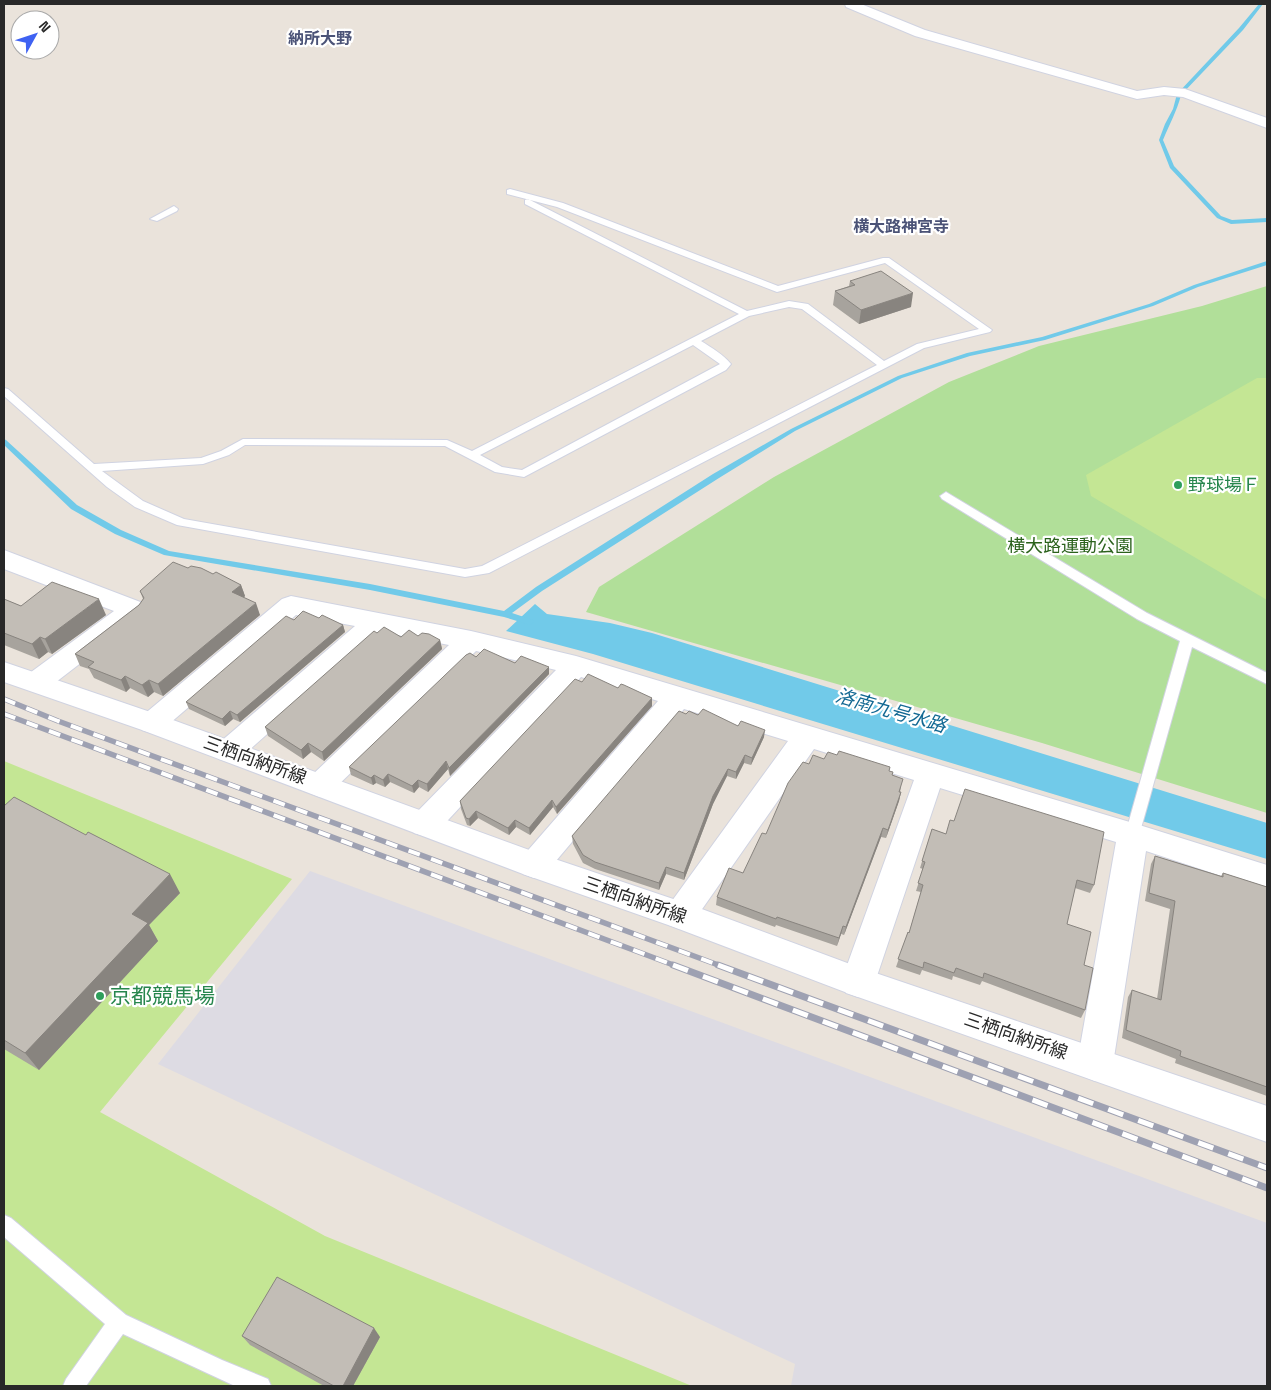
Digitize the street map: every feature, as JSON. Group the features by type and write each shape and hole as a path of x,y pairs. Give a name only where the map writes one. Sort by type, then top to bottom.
{"street":[{"path":"851,4 920,33 1137,94 1180,92 1267,123"},
{"path":"4,558 9,562 134,609 37,682"},
{"path":"152,723 291,606 471,640 576,666 931,773 1135,828 1267,878"},
{"path":"229,751 377,622"},
{"path":"320,784 471,640"},
{"path":"426,824 576,666"},
{"name":"三栖向納所線","path":"4,672 152,723 534,865 680,915 858,982 1267,1124"},
{"path":"534,865 678,697"},
{"path":"680,915 807,737"},
{"path":"858,982 931,773"},
{"path":"1095,1064 1135,828"}],"lane":[{"path":"4,391 110,485 139,504 181,522 465,573 485,570 882,364 921,346 987,330 886,260 777,289 560,205 510,192 746,314"},
{"path":"154,219 174,209"},
{"path":"472,455 746,314 789,304 805,306 882,364"},
{"path":"92,468 203,461 225,453 242,442 447,444 499,470 524,474 722,368 726,364 719,357 693,341"},
{"path":"946,496 1142,616 1267,679"},
{"path":"1135,828 1187,639"},
{"path":"4,1225 119,1322 216,1368 261,1386"},
{"path":"73,1386 119,1322"}],"shaded area":[{"path":"310,871 1267,1223 1267,1386 791,1386 795,1364 158,1064"}],"green space":[{"name":"横大路運動公園","path":"1267,286 1267,813 1042,743 586,612 599,587 774,477 949,382 1039,346 1202,306"},
{"name":"野球場Ｆ","path":"1257,378 1267,378 1267,600 1091,496 1086,475"},
{"name":"京都競馬場","path":"4,761 292,879 100,1112 325,1236 692,1386 4,1386"}],"water":[{"path":"535,604 547,614 610,623 652,633 1267,823 1267,859 593,654 506,631"}],"building":[{"path":"881,271 913,293 861,310 835,291 855,285 850,281"},
{"path":"173,562 188,568 191,566 201,568 213,574 216,572 241,585 232,592 256,603 158,684 149,680 142,685 125,676 121,680 88,667 94,662 75,654 139,605 144,598 140,591"},
{"path":"52,582 99,599 45,639 40,637 32,644 4,633 4,599 21,606"},
{"path":"303,611 319,618 322,615 343,625 237,715 230,711 222,719 186,702 286,616 294,620"},
{"path":"384,627 401,637 409,630 418,636 422,633 429,634 440,640 322,752 308,743 301,750 265,727 374,631 377,633"},
{"path":"484,649 515,663 521,656 549,667 449,768 446,761 427,784 418,780 412,786 388,774 383,780 374,775 371,778 349,767 466,655 470,653 476,657"},
{"path":"588,674 618,688 621,684 652,698 556,807 552,800 529,828 515,820 508,828 476,811 469,819 466,818 460,801 575,679 582,682"},
{"path":"703,709 738,726 741,721 765,730 752,758 745,755 736,772 728,769 713,796 684,873 666,867 659,883 595,862 583,855 572,836 679,711 686,714 689,711 698,715"},
{"path":"839,751 890,767 889,771 893,772 892,775 903,779 899,792 901,792 888,830 883,828 846,927 843,926 839,938 777,917 776,919 717,897 729,868 743,873 762,833 766,834 788,783 803,762 809,764 813,755 824,759 828,752 837,755"},
{"path":"965,789 1104,832 1094,885 1077,880 1067,924 1091,932 1084,965 1093,968 1085,1010 984,973 983,978 956,968 954,973 924,962 923,968 898,959 909,933 923,885 918,883 925,862 922,861 932,829 946,834 950,820 954,821"},
{"path":"14,797 86,835 88,832 170,874 132,914 148,923 25,1053 4,1040 4,806"},
{"path":"1155,856 1223,877 1223,873 1267,887 1267,1087 1180,1056 1181,1051 1126,1030 1132,990 1161,1000 1175,901 1149,893"},
{"path":"277,1277 374,1328 343,1386 334,1386 242,1336"}],"waterway":[{"path":"1261,4 1241,29 1179,95 1161,140 1172,167 1219,217 1231,222 1267,220"},
{"path":"505,614 539,589 716,476 793,430 900,377 969,354 1043,339 1151,305 1196,286 1267,263"},
{"path":"4,441 74,507 118,532 167,553 370,587 505,614"},
{"name":"洛南九号水路","path":"505,614 530,622"}],"railway":[{"path":"4,699 58,721 721,966"},
{"path":"4,714 676,966"},
{"path":"673,965 1267,1188"},
{"path":"718,965 1267,1168"}],"place":[{"name":"野球場Ｆ","path":"1178,485"},
{"name":"京都競馬場","path":"100,996"}],"district":[{"name":"納所大野","path":"320,38"},
{"name":"横大路神宮寺","path":"901,226"}]}
